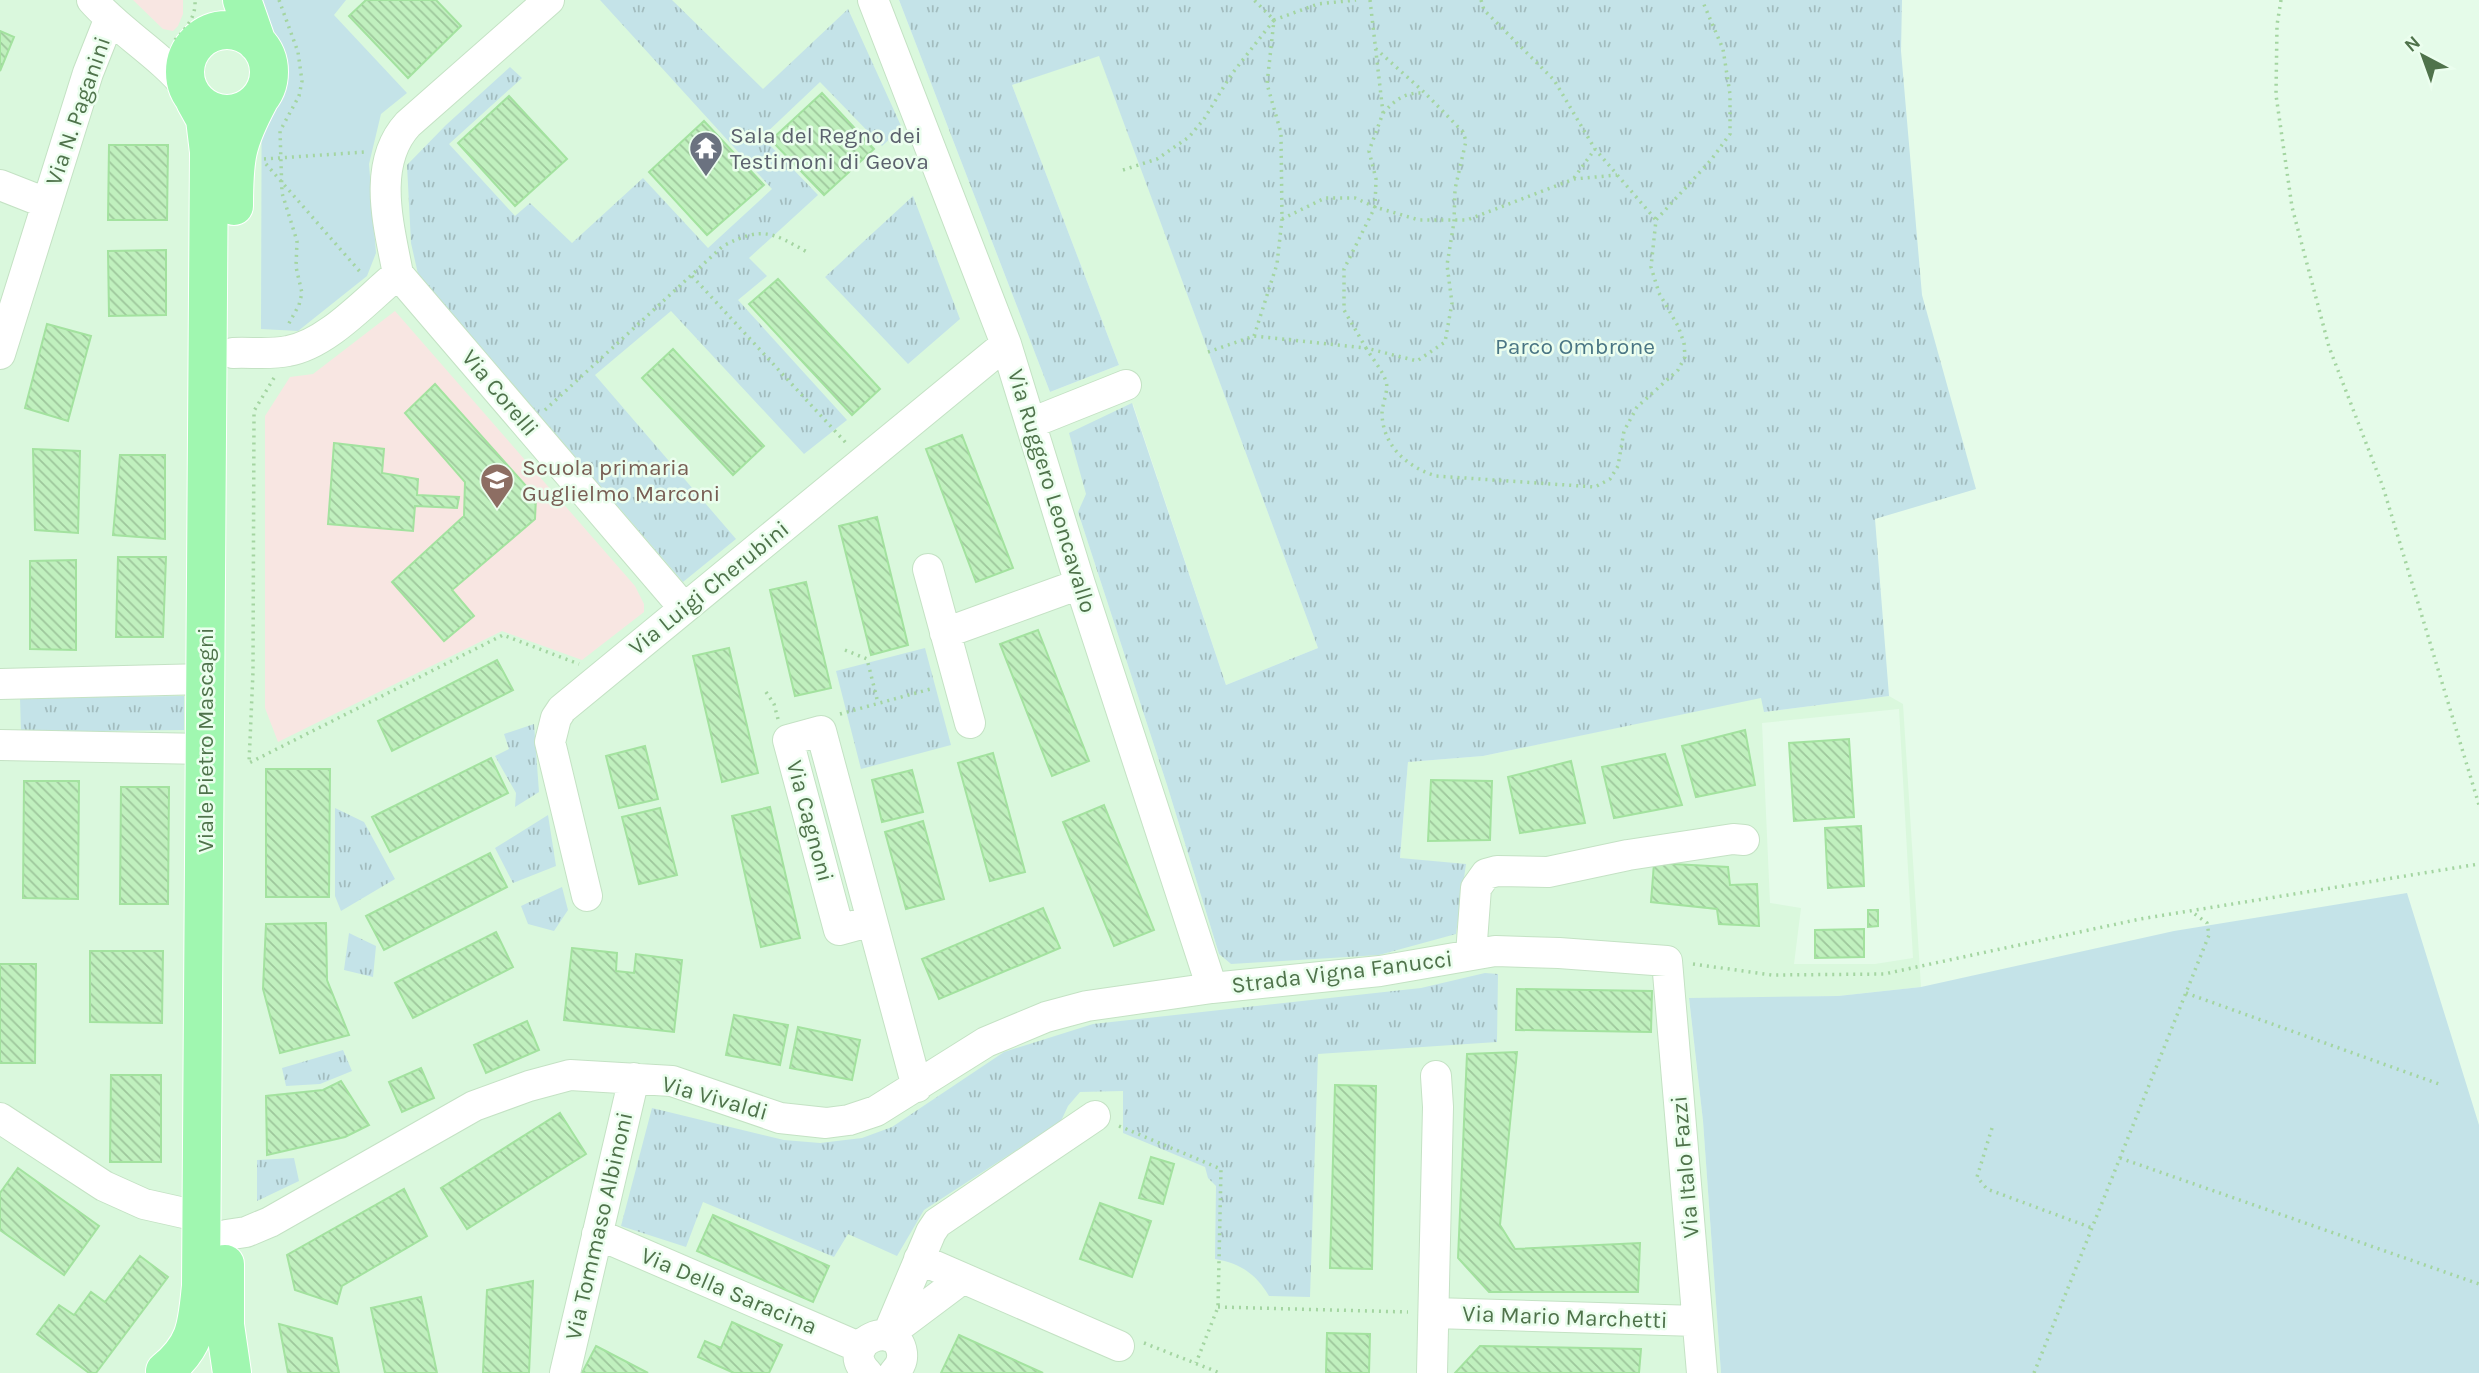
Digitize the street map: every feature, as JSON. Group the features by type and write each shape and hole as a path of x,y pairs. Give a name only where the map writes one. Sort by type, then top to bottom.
{"main road":[{"path":"185,43 210,15 212,0"},
{"path":"185,43 191,51 185,76 192,95 205,108 227,114 250,108 259,100 269,78 268,65 242,0"},
{"path":"185,43 222,31 247,35 257,43"},
{"name":"Viale Pietro Mascagni","path":"192,95 205,119 208,152 205,749 214,1226 232,1373"},
{"name":"Viale Pietro Mascagni","path":"174,1372 197,1327 201,1286 214,1226 233,353 234,161 239,141 259,100"}],"street":[{"path":"233,353 285,352 316,340 388,282 386,172 390,150 408,124 550,0"},
{"name":"Via Ruggero Leoncavallo","path":"873,0 1006,344 1080,584 1212,988"},
{"path":"101,10 166,64 192,95"},
{"name":"Via N. Paganini","path":"0,354 88,73 101,10"},
{"name":"Via N. Paganini","path":"0,185 46,203"},
{"name":"Via Corelli","path":"388,282 528,426 684,608"},
{"name":"Via Luigi Cherubini","path":"587,896 550,742 551,730 562,709 1006,344"},
{"path":"1031,423 1126,386"},
{"path":"928,569 970,723"},
{"path":"945,633 1080,584"},
{"path":"0,684 206,679"},
{"name":"Via Cagnoni","path":"821,731 788,740 839,930 872,921 917,1087"},
{"path":"0,745 205,749"},
{"name":"Strada Vigna Fanucci","path":"1471,954 1476,888 1486,874 1497,871 1548,872 1628,855 1733,839 1744,840"},
{"name":"Strada Vigna Fanucci","path":"1212,988 1380,971 1495,951 1667,961"},
{"name":"Via Italo Fazzi","path":"1667,961 1702,1373"},
{"name":"Via Vivaldi","path":"214,1226 246,1232 270,1222 474,1106 529,1086 570,1075 672,1082 780,1118 826,1123 849,1121 876,1111 986,1042 1046,1017 1087,1006 1212,988"},
{"name":"Via Mario Marchetti","path":"1432,1373 1438,1107 1436,1076"},
{"name":"Via Tommaso Albinoni","path":"565,1373 634,1078"},
{"path":"871,1352 937,1223 1095,1116"},
{"path":"0,1118 104,1186 144,1203 214,1226"},
{"name":"Via Della Saracina","path":"597,1234 871,1352"},
{"path":"919,1259 1119,1346"},
{"path":"871,1352 954,1285 958,1278"},
{"name":"Via Mario Marchetti","path":"1434,1312 1697,1321"},
{"path":"871,1352 893,1339 902,1350 900,1365 894,1373"}],"path":[{"path":"185,43 195,10 195,0"},
{"path":"279,0 298,52 302,81 299,96 280,131 282,193 297,241 296,267 302,293 283,340 285,352 280,368 254,411 253,672 249,763 503,635 581,664 602,675"},
{"path":"1254,0 1274,20"},
{"path":"1123,170 1157,159 1189,137 1204,119 1231,75 1274,20 1318,4 1356,0"},
{"path":"1370,0 1383,113"},
{"path":"1481,0 1484,10 1553,80 1595,149 1656,220"},
{"path":"1425,93 1413,93 1395,100 1383,113 1369,152 1376,179 1375,207 1344,269 1344,310 1386,382 1382,414 1387,437 1402,458 1412,466 1436,475 1595,487 1610,479 1618,466 1624,431 1637,407 1678,370 1685,357 1685,343 1659,293 1651,267 1656,220 1711,160 1730,134 1730,94 1723,49 1702,0"},
{"path":"2281,0 2277,25 2276,95 2292,206 2329,347 2383,486 2479,805"},
{"path":"1254,336 1277,264 1282,219 1282,133 1267,84 1274,20"},
{"path":"1209,352 1254,336 1366,348 1417,361 1445,342 1452,303 1447,265 1454,222 1455,189 1466,141 1463,132 1376,48"},
{"path":"1574,179 1595,149"},
{"path":"388,282 262,160 390,150"},
{"path":"1282,219 1325,198 1355,198 1419,220 1454,222 1466,220 1574,179 1617,175"},
{"path":"528,426 723,246 752,235 768,233 809,253"},
{"path":"692,276 864,461"},
{"path":"845,650 867,659 878,704"},
{"path":"821,731 838,714 958,681"},
{"path":"1667,961 1772,975 1884,974 2140,919 2479,864"},
{"path":"2034,1373 2209,935 2207,923 2191,911"},
{"path":"2186,993 2439,1084"},
{"path":"1095,1116 1221,1169 1218,1307 1196,1363"},
{"path":"1992,1128 1977,1177 1987,1189 2092,1228"},
{"path":"2120,1158 2479,1284"},
{"path":"1218,1307 1434,1312"},
{"path":"1119,1346 1148,1343 1220,1373"}],"shaded area":[{"path":"0,0 899,0 1050,392 1119,365 1012,85 1099,55 1318,648 1226,685 1133,404 1078,512 1219,954 1231,964 1400,859 1408,762 1483,756 1762,697 1765,712 1889,696 1903,704 1921,987 1838,996 1689,999 1703,1121 1721,1373 0,1373","holes":["1899,709 1913,958 1875,964 1794,964 1801,908 1770,903 1762,723"]},
{"path":"133,0 183,0 183,14 178,26 173,31 163,29"},
{"path":"395,311 635,586 644,604 644,612 582,660 502,631 278,742 265,708 265,416 290,377 313,374"}],"green space":[{"path":"262,0 346,0 334,15 407,93 381,114 369,164 376,253 367,276 298,331 261,329"},
{"path":"600,0 672,0 763,89 848,9 902,128 882,146 820,82 762,137 818,195 749,258 767,276 738,300 847,420 804,454 671,311 595,375 736,539 683,582 418,274 411,243 407,165 510,67 522,78 449,144 515,216 530,203 572,243 643,178 708,248 772,189"},
{"name":"Parco Ombrone","path":"899,0 1902,0 1901,51 1922,295 1976,489 1875,519 1889,696 1764,712 1761,698 1483,756 1408,762 1400,858 1466,864 1456,934 1379,955 1231,964 1219,954 1078,512 1086,494 1069,433 1132,403 1226,685 1318,648 1099,56 1012,85 1119,365 1050,392"},
{"path":"913,196 960,319 908,364 825,277"},
{"path":"925,648 951,745 861,769 836,671"},
{"path":"184,696 184,730 21,732 20,698"},
{"path":"534,724 539,792 515,807 516,793 495,756 509,749 504,734"},
{"path":"335,808 364,822 395,879 341,911 335,896"},
{"path":"548,815 556,866 513,883 495,848"},
{"path":"562,887 568,910 554,931 528,924 521,906"},
{"path":"2407,893 2479,1125 2479,1373 1721,1373 1703,1121 1689,998 1838,996 1921,987 2174,931"},
{"path":"349,933 376,946 373,977 344,970"},
{"path":"1485,973 1498,974 1497,1042 1318,1054 1310,1297 1269,1296 1259,1282 1246,1271 1232,1263 1215,1259 1216,1186 1208,1178 1205,1167 1123,1133 1123,1091 1080,1092 1068,1106 1061,1121 924,1210 897,1256 848,1234 834,1257 703,1202 686,1247 621,1226 652,1108 784,1140 820,1143 862,1138 892,1127 1004,1052 1093,1024 1421,988"},
{"path":"343,1050 352,1071 320,1084 286,1086 282,1068"},
{"path":"294,1158 299,1181 257,1201 257,1160"}],"building":[{"path":"366,0 436,0 461,26 408,78 349,16"},
{"path":"0,31 14,37 0,71"},
{"path":"822,93 874,149 824,195 771,140"},
{"path":"509,96 567,159 515,206 458,143"},
{"name":"Sala del Regno dei Testimoni di Geova","path":"704,121 764,185 707,235 649,172"},
{"path":"109,145 168,145 167,220 108,220"},
{"path":"166,250 166,315 109,316 108,251"},
{"path":"778,279 880,389 852,415 749,304"},
{"path":"47,324 91,336 68,421 25,408"},
{"path":"673,349 764,446 733,475 642,378"},
{"path":"435,384 536,497 535,519 452,590 474,616 444,641 392,582 464,516 465,482 405,413"},
{"path":"962,435 1013,568 976,582 926,449"},
{"path":"334,443 384,449 382,473 418,479 417,495 459,497 457,508 415,506 413,531 328,524"},
{"path":"33,449 80,451 78,533 35,530"},
{"path":"120,455 165,455 165,539 113,535"},
{"path":"877,517 908,645 871,655 839,526"},
{"path":"118,557 166,557 163,637 116,637"},
{"path":"76,560 76,650 30,649 30,561"},
{"path":"806,582 831,688 795,696 770,590"},
{"path":"1038,630 1089,761 1052,776 1000,644"},
{"path":"729,648 758,773 722,782 693,656"},
{"path":"497,660 513,690 392,751 378,721"},
{"path":"1745,730 1755,785 1696,797 1682,746"},
{"path":"1849,739 1854,817 1794,821 1789,743"},
{"path":"645,746 658,799 619,808 606,756"},
{"path":"993,753 1025,872 990,881 958,763"},
{"path":"1665,754 1682,805 1614,818 1602,767"},
{"path":"491,758 508,793 390,852 372,817"},
{"path":"1571,761 1585,823 1520,833 1508,777"},
{"path":"266,769 330,769 329,897 266,897"},
{"path":"912,770 923,812 882,822 872,780"},
{"path":"1431,780 1492,781 1490,840 1428,841"},
{"path":"24,781 79,781 78,899 23,898"},
{"path":"121,787 169,787 168,904 120,904"},
{"path":"1104,805 1154,930 1114,946 1063,822"},
{"path":"770,807 800,938 761,947 732,816"},
{"path":"660,808 677,875 639,884 622,817"},
{"path":"923,821 944,899 906,909 885,832"},
{"path":"1861,826 1864,886 1828,888 1825,828"},
{"path":"490,853 507,887 384,950 366,916"},
{"path":"1654,863 1728,867 1730,885 1757,884 1759,926 1719,924 1717,909 1651,902"},
{"path":"1043,908 1060,948 939,999 922,959"},
{"path":"1868,910 1878,910 1878,926 1868,927"},
{"path":"326,923 327,980 349,1035 280,1053 263,989 266,924"},
{"path":"1864,929 1864,957 1815,958 1815,930"},
{"path":"496,932 513,967 413,1018 395,983"},
{"path":"572,948 617,953 616,971 634,973 636,954 682,960 674,1032 564,1020"},
{"path":"90,951 163,951 162,1023 90,1022"},
{"path":"0,964 36,964 35,1063 0,1063"},
{"path":"1517,989 1652,991 1651,1032 1516,1030"},
{"path":"734,1015 788,1025 780,1065 726,1055"},
{"path":"527,1021 539,1050 486,1073 474,1045"},
{"path":"798,1027 860,1040 852,1080 790,1068"},
{"path":"1517,1052 1500,1225 1515,1249 1640,1243 1638,1292 1489,1292 1458,1258 1467,1054"},
{"path":"421,1068 434,1098 402,1112 389,1082"},
{"path":"111,1075 161,1075 161,1162 110,1162"},
{"path":"341,1081 369,1125 345,1137 267,1155 266,1096 323,1090"},
{"path":"1335,1085 1376,1086 1372,1269 1330,1268"},
{"path":"560,1113 586,1154 467,1229 441,1188"},
{"path":"1151,1157 1174,1164 1163,1204 1139,1198"},
{"path":"18,1168 99,1226 64,1275 0,1230 0,1193"},
{"path":"404,1189 427,1236 342,1286 337,1304 295,1290 287,1255"},
{"path":"1100,1203 1151,1221 1132,1277 1080,1259"},
{"path":"713,1215 829,1266 813,1302 697,1251"},
{"path":"140,1256 168,1277 96,1373 89,1373 37,1334 59,1305 74,1315 91,1292 105,1302"},
{"path":"533,1281 529,1373 483,1373 487,1290"},
{"path":"421,1297 437,1373 385,1373 371,1308"},
{"path":"732,1322 782,1345 769,1373 734,1373 698,1357 705,1341 721,1348"},
{"path":"279,1324 332,1338 339,1373 288,1373"},
{"path":"1327,1333 1370,1334 1369,1373 1326,1373"},
{"path":"959,1335 1043,1373 941,1373"},
{"path":"596,1346 648,1373 582,1373"},
{"path":"1480,1346 1641,1349 1639,1373 1455,1373"}],"place":[{"name":"Sala del Regno dei Testimoni di Geova","path":"706,178"},
{"name":"Scuola primaria Guglielmo Marconi","path":"497,510"}]}
